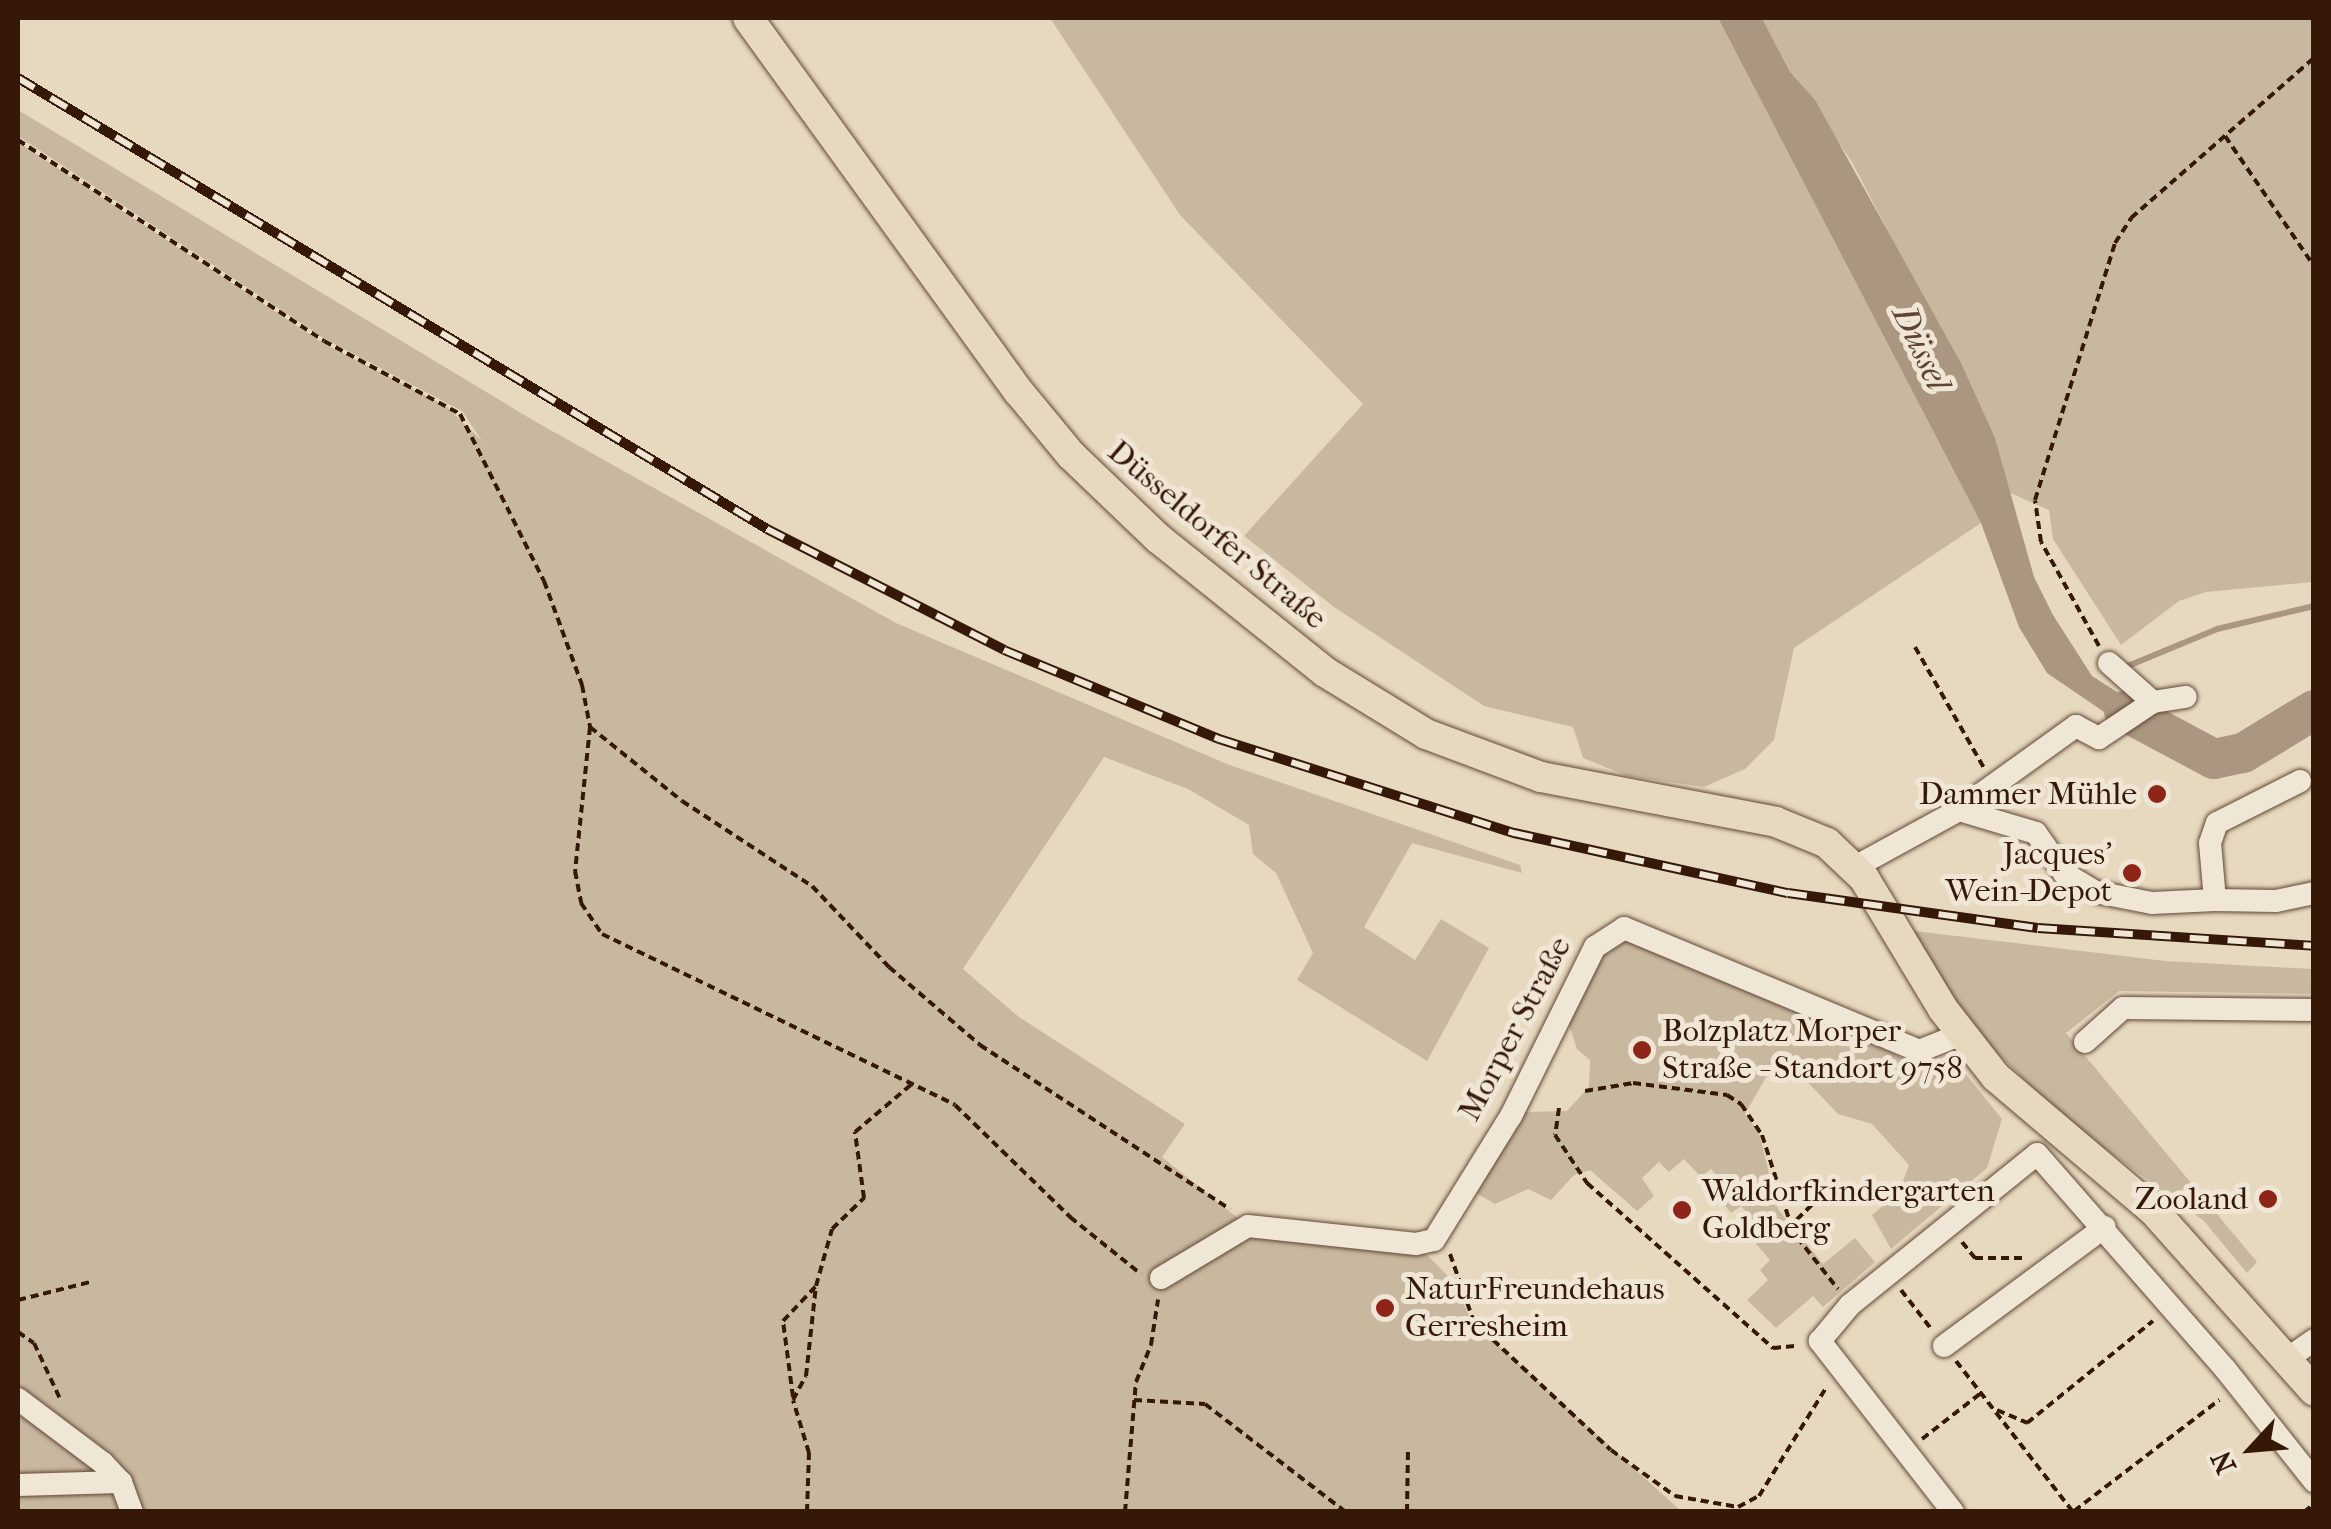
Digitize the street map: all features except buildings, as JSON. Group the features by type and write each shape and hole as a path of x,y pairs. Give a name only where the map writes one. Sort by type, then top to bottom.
{"main road":[{"name":"Düsseldorfer Straße","path":"748,18 1071,456 1158,539 1324,672 1410,726 1509,768 1602,792 1776,822 1827,842 1854,866"},
{"path":"1854,866 1962,1034 2028,1109 2153,1210 2314,1391"}],"street":[{"path":"2109,663 2148,705"},
{"path":"1854,866 1959,810 2076,726 2099,738 2148,705 2186,697"},
{"path":"2215,900 2210,842 2218,823 2300,781"},
{"path":"1959,810 2036,833 2064,872 2096,892 2152,902 2276,901 2314,892"},
{"name":"Morper Straße","path":"1441,1231 1518,1107 1560,1028 1595,947 1624,928 1919,1051 1962,1034"},
{"path":"2085,1042 2124,1008 2314,1010"},
{"path":"1953,1512 1820,1341 1850,1304 2037,1154 2172,1306 2314,1481"},
{"path":"1161,1278 1248,1226 1416,1244 1441,1231"},
{"path":"1944,1346 2105,1227"},
{"path":"2287,1359 2314,1340"},
{"path":"18,1399 43,1414 122,1482 132,1512"},
{"path":"18,1422 43,1414"},
{"path":"18,1485 122,1482"}],"path":[{"path":"2109,663 2041,542 2035,500 2115,243 2131,218 2314,58"},
{"path":"2225,136 2314,266"},
{"path":"18,140 324,341 460,414 544,581 582,684 590,727 575,871 589,919 625,950 914,1082 977,1124 1125,1265 1161,1278 1134,1400 1125,1512"},
{"path":"1914,647 1994,786"},
{"path":"590,727 682,802 812,886 955,1027 1182,1174 1248,1226"},
{"path":"794,1400 806,1376 816,1286 832,1230 864,1198 855,1132 914,1082"},
{"path":"1585,1090 1633,1083 1727,1096 1741,1104 1762,1135 1792,1236 1850,1304"},
{"path":"1559,1108 1555,1135 1588,1184 1773,1348"},
{"path":"1790,1222 1821,1196 1826,1202"},
{"path":"1441,1231 1474,1322 1612,1450 1676,1496 1738,1507 1760,1496 1838,1369"},
{"path":"1958,1237 1975,1258 2026,1258 2040,1278"},
{"path":"1888,1272 2073,1512 2238,1384"},
{"path":"18,1300 94,1281"},
{"path":"807,1512 809,1453 785,1372 784,1321 816,1286"},
{"path":"1993,1408 2027,1424 2172,1306"},
{"path":"1906,1451 1981,1393"},
{"path":"1134,1400 1205,1404 1346,1512"},
{"path":"1407,1512 1408,1447"},
{"path":"2304,1512 2314,1504"}],"shaded area":[{"path":"1050,18 1718,18 1981,523 1794,648 1774,740 1745,769 1704,787 1627,776 1583,758 1573,727 1484,706 1334,607 1244,536 1363,404 1180,215"},
{"path":"1762,18 2313,18 2313,582 2206,592 2179,601 2121,645 2053,539 2049,510 2008,492 1995,438 1852,162 1790,72"},
{"path":"18,110 536,422 896,623 1227,764 1520,865 1522,873 1412,843 1364,927 1415,960 1441,919 1489,948 1427,1061 1297,980 1313,953 1276,873 1253,854 1249,825 1188,789 1104,757 963,969 1019,1017 1185,1124 1162,1157 1249,1227 1418,1246 1454,1282 1471,1320 1681,1511 18,1511 18,142 323,343 446,406 482,441 462,411 325,339 18,136"},
{"path":"1914,931 2165,961 2313,969 2313,994 2119,991 2066,1033 2257,1262 2247,1273 2204,1221 2066,1120 1966,1023 1912,944"},
{"path":"1632,939 1781,998 1912,1063 1964,1072 2002,1119 1987,1168 1891,1249 1872,1215 1899,1192 1909,1165 1872,1124 1838,1114 1780,1053 1745,1114 1759,1133 1778,1209 1823,1264 1855,1238 1875,1262 1823,1307 1813,1296 1776,1328 1747,1300 1768,1280 1760,1270 1770,1260 1747,1233 1756,1224 1741,1206 1731,1213 1717,1196 1727,1187 1711,1169 1701,1177 1684,1159 1669,1172 1659,1162 1642,1178 1654,1196 1637,1211 1590,1170 1574,1175 1551,1200 1528,1189 1495,1204 1476,1193 1525,1112 1567,1111 1589,1087 1590,1060 1577,1049 1568,1022 1607,947"}],"water":[{"path":"1718,18 1762,18 1790,72 1815,100 1961,363 1995,438 2034,577 2053,615 2092,676 2142,708 2171,738 2154,741 2135,733 2047,673 2019,627 1981,523"}],"waterway":[{"name":"Düssel","path":"2123,668 2217,629 2314,606"},
{"path":"2124,711 2214,759 2243,753 2314,710"}],"railway":[{"path":"18,78 767,529 1004,650 1219,739 1514,833 1788,893 2038,928 2314,946"}],"place":[{"name":"Dammer Mühle","path":"2157,794"},
{"name":"Jacques’ Wein-Depot","path":"2132,873"},
{"name":"Bolzplatz Morper Straße - Standort 9758","path":"1642,1050"},
{"name":"Zooland","path":"2268,1199"},
{"name":"Waldorfkindergarten Goldberg","path":"1682,1210"},
{"name":"NaturFreundehaus Gerresheim","path":"1385,1308"}]}
